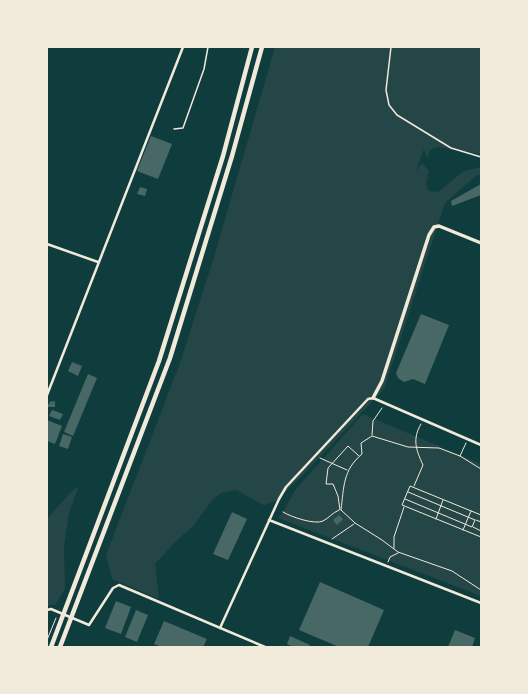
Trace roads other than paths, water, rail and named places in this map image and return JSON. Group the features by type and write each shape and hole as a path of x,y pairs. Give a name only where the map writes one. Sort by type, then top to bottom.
{"main road":[{"path":"51,647 159,361 223,156 252,47"},
{"path":"60,647 170,358 232,156 262,47"}],"street":[{"path":"47,395 182,47"},
{"path":"373,398 382,381 429,235 434,227 439,226 481,243"},
{"path":"47,244 98,262"},
{"path":"220,628 269,520 286,487 368,399 373,398 481,445"},
{"path":"269,520 481,603"},
{"path":"47,610 51,609 89,625 113,588 119,585 265,647"}],"lane":[{"path":"174,129 183,128 204,68 208,47"},
{"path":"391,47 386,90 389,105 397,115 451,148 481,157"}]}
